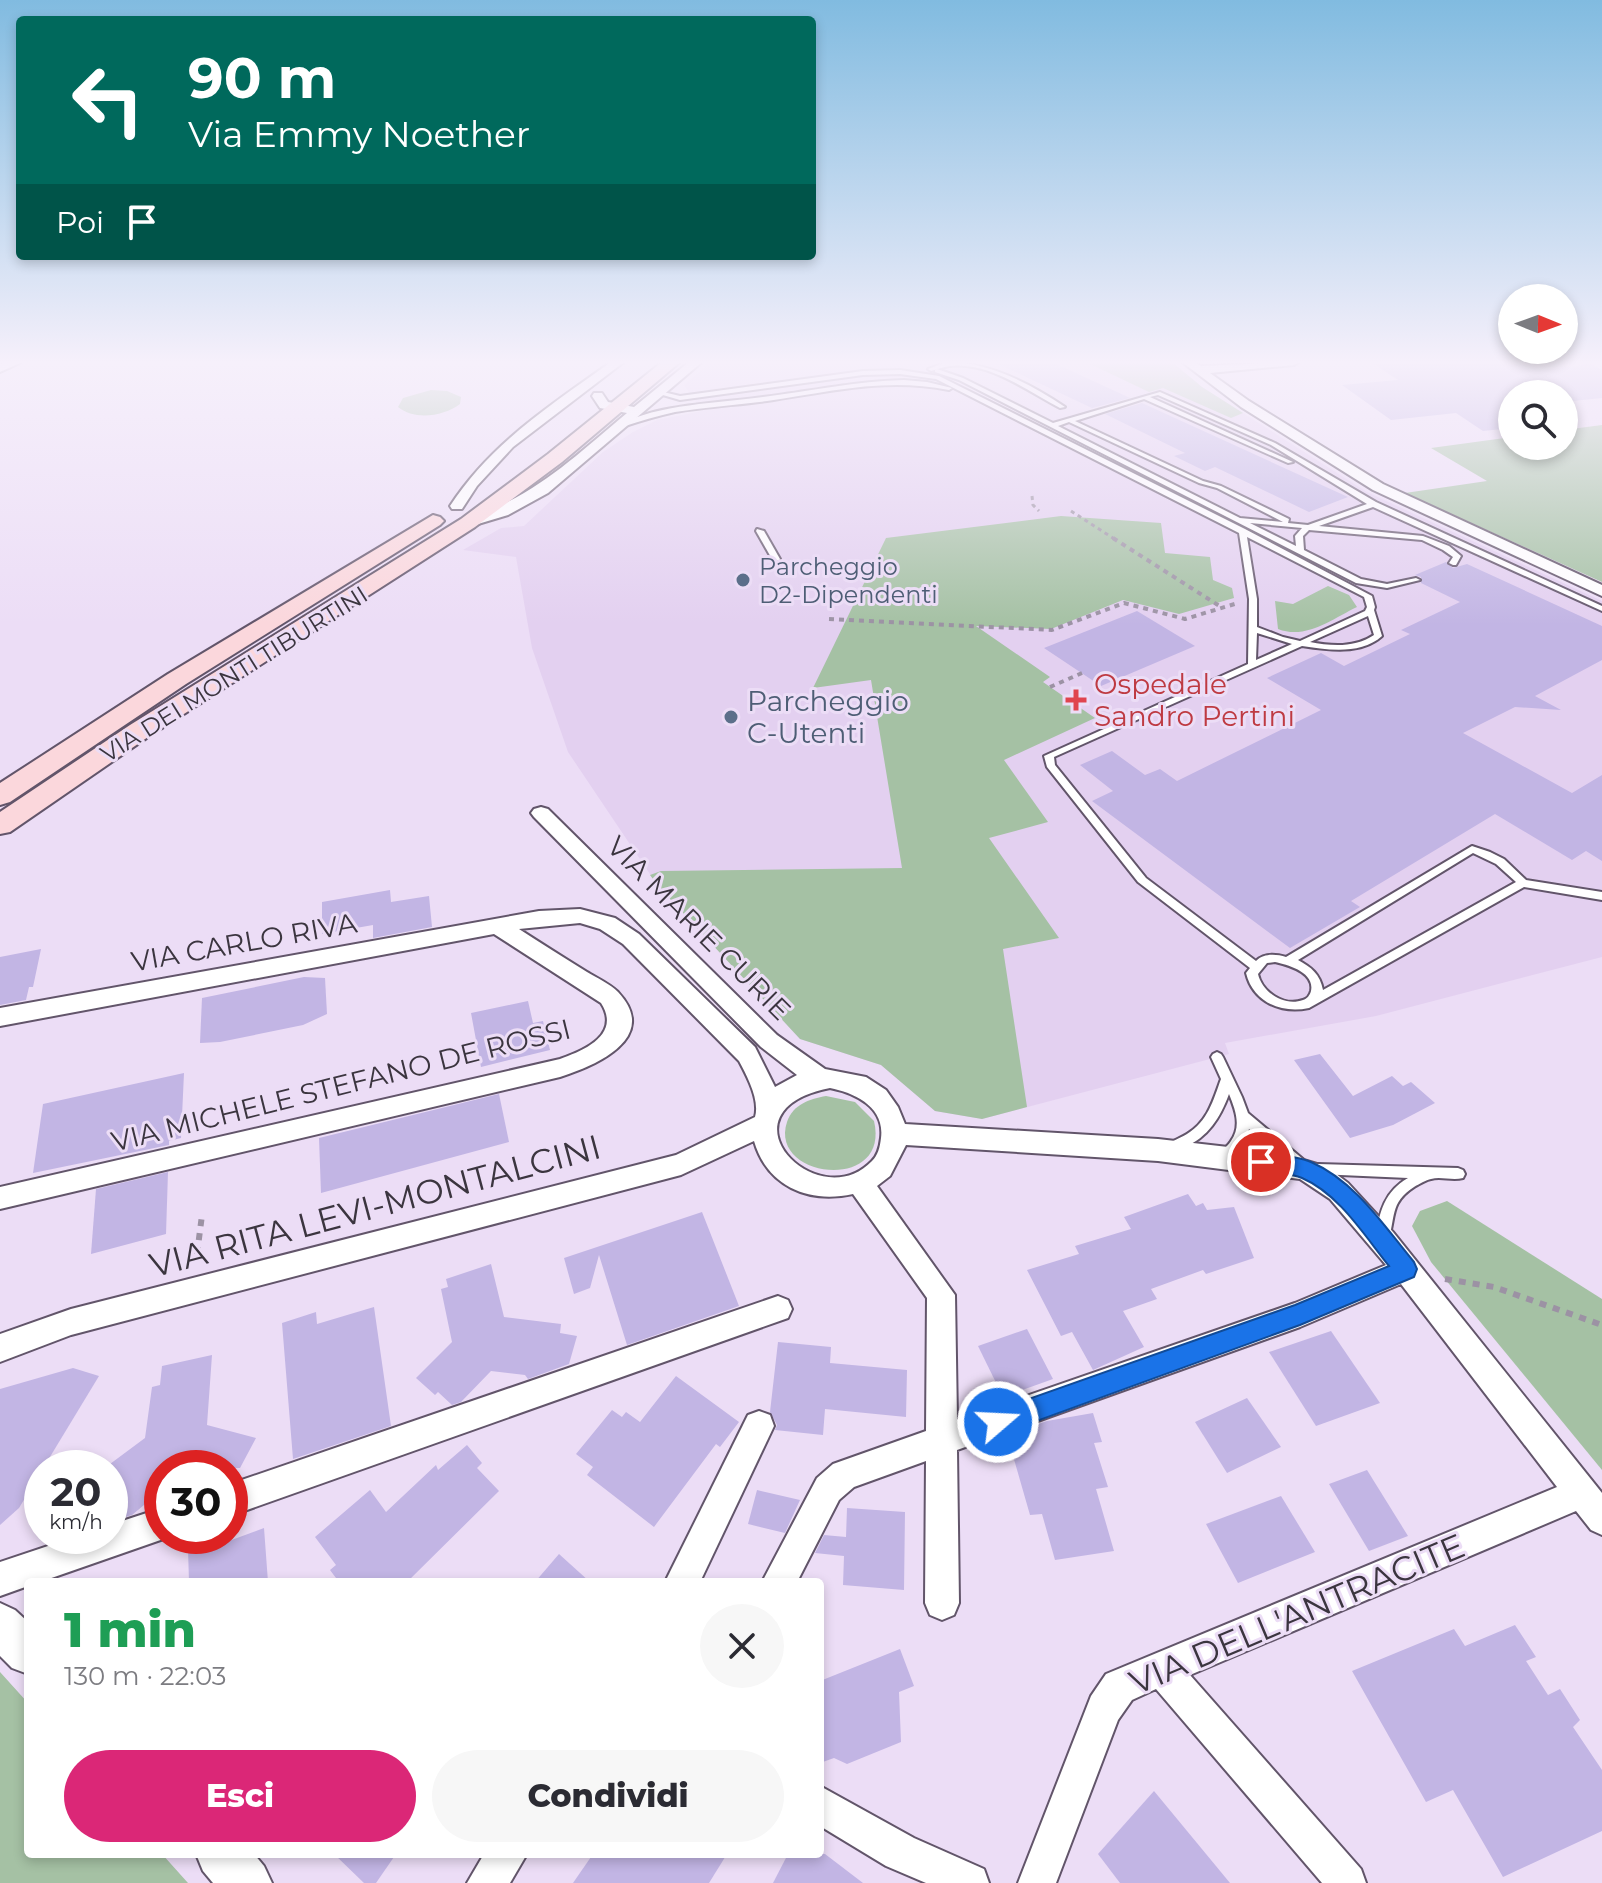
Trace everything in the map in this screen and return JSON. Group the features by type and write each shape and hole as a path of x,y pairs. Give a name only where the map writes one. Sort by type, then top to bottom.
{"main road":[{"name":"VIA DEI MONTI TIBURTINI","path":"0,825 462,514 536,450"},
{"name":"VIA DEI MONTI TIBURTINI","path":"0,796 166,685 462,514 566,450"}],"street":[{"name":"VIA DEI MONTI TIBURTINI","path":"462,514 471,484 504,450"},
{"path":"1318,450 1378,487 1602,591"},
{"name":"VIA MARIE CURIE","path":"541,813 769,1041 820,1079"},
{"name":"VIA CARLO RIVA","path":"0,1017 539,918 580,916 607,923 631,939 747,1054 761,1079 766,1117"},
{"name":"VIA MICHELE STEFANO DE ROSSI","path":"0,1198 560,1068 607,1048 616,1034 619,1014 609,997 499,927"},
{"path":"820,1079 840,1079 868,1089 888,1108 896,1134 886,1162 859,1182 824,1187 790,1176 768,1152 766,1117 787,1090 820,1079"},
{"name":"VIA RITA LEVI-MONTALCINI","path":"0,1348 71,1322 681,1164 766,1117"},
{"path":"896,1134 1158,1150 1304,1169 1339,1191 1383,1240 1592,1506"},
{"path":"859,1182 941,1295 942,1603"},
{"path":"781,1578 835,1481 1300,1314 1406,1269"},
{"path":"248,1494 778,1309"},
{"path":"684,1578 759,1426"},
{"name":"VIA DELL'ANTRACITE","path":"1037,1883 1104,1709 1119,1687 1592,1506"},
{"path":"0,1579 144,1530"},
{"path":"0,1625 24,1648"},
{"path":"1163,1670 1347,1883"},
{"path":"824,1807 900,1852 970,1883"},
{"path":"224,1858 247,1883"},
{"path":"486,1883 505,1858"}],"lane":[{"path":"1082,450 1368,596 1377,639 1351,648 1277,639 1253,628"},
{"path":"1102,450 1373,585 1395,585 1416,580"},
{"path":"1133,450 1201,482 1219,487 1293,525"},
{"path":"1263,450 1602,609"},
{"path":"1300,550 1299,536 1312,526 1373,504"},
{"path":"1238,520 1423,538 1457,556 1453,563"},
{"path":"760,531 776,559"},
{"path":"1242,531 1253,599 1252,665"},
{"path":"1255,966 1142,880 1048,759 1051,754 1309,642 1370,610"},
{"path":"1290,959 1472,849 1482,851 1516,874 1523,883"},
{"path":"1314,1000 1319,992 1319,983 1313,973 1290,959 1275,958 1255,966 1253,982 1269,999 1294,1006 1314,1000 1523,883 1602,896"},
{"path":"1217,1057 1244,1117 1245,1131 1236,1146 1224,1157"},
{"path":"1158,1150 1196,1136 1207,1127 1216,1116 1226,1082"},
{"path":"1244,1117 1304,1169 1458,1174"},
{"path":"1383,1240 1389,1202 1402,1185 1430,1173"}],"path":[{"path":"1032,496 1033,505 1039,511"},
{"path":"1071,511 1222,608"},
{"path":"829,619 1052,630 1124,603 1185,619 1253,599"},
{"path":"1050,687 1082,673"},
{"path":"197,1254 202,1215"},
{"path":"1440,1278 1494,1287 1602,1325"}],"shaded area":[{"name":"Ospedale Sandro Pertini","path":"1301,450 1367,492 1602,601 1602,957 1376,1016 1225,1043 1229,1054 982,1119 935,1111 881,1065 800,1039 658,886 568,752 532,648 516,557 463,550 501,528 524,526 603,452"}],"green space":[{"path":"1434,450 1498,450 1498,460 1578,460 1578,450 1602,450 1602,582 1405,493 1487,481"},
{"path":"1061,516 1161,523 1165,553 1210,557 1213,580 1232,588 1234,598 1179,614 1123,600 1051,629 976,626 1050,677 1043,682 1095,718 1004,760 1048,822 989,838 1059,938 1003,949 1027,1107 982,1119 935,1111 881,1065 800,1039 650,875 661,871 902,868 871,680 813,688 886,538"},
{"path":"1328,586 1349,595 1357,607 1309,630 1288,632 1278,629 1275,601 1293,604"},
{"path":"826,1096 855,1102 874,1121 874,1144 865,1160 849,1168 830,1170 811,1166 795,1156 786,1141 787,1122 793,1111 808,1101"},
{"path":"1447,1201 1602,1299 1602,1470 1431,1262 1412,1226 1420,1211"},
{"path":"0,1672 24,1699 24,1858 166,1858 188,1883 0,1883"}],"building":[{"path":"1179,450 1245,450 1348,497 1309,512 1215,467 1205,471 1174,456 1185,453"},
{"name":"Ospedale Sandro Pertini","path":"1446,562 1453,568 1467,564 1602,626 1602,660 1535,696 1561,710 1515,707 1463,733 1572,793 1602,775 1602,861 1586,851 1572,860 1495,814 1351,901 1360,907 1290,948 1092,801 1113,791 1080,765 1112,751 1145,775 1160,769 1177,781 1321,710 1267,678 1321,653 1344,666 1410,634 1401,630 1460,602 1421,583 1421,577 1415,575"},
{"path":"1137,611 1195,646 1101,686 1044,648"},
{"path":"390,890 391,902 429,896 432,927 373,938 373,925 322,934 322,902"},
{"path":"41,949 33,987 29,987 26,1000 0,1005 0,957"},
{"path":"304,977 325,978 327,1014 303,1025 220,1042 200,1043 202,998"},
{"path":"528,1001 533,1023 543,1021 550,1050 481,1067 471,1013"},
{"path":"1320,1054 1353,1096 1392,1076 1403,1086 1411,1082 1435,1103 1393,1125 1350,1138 1294,1060"},
{"path":"184,1073 181,1138 169,1141 169,1145 33,1173 43,1104"},
{"path":"499,1094 509,1142 321,1193 319,1138"},
{"path":"168,1172 166,1234 91,1254 96,1189"},
{"path":"1188,1194 1196,1206 1203,1203 1207,1210 1234,1207 1254,1258 1206,1274 1203,1270 1151,1289 1157,1299 1123,1311 1144,1347 1093,1370 1072,1332 1061,1336 1027,1270 1079,1254 1075,1246 1131,1229 1124,1217"},
{"path":"702,1212 739,1306 627,1345 599,1255 590,1288 574,1294 564,1258"},
{"path":"491,1264 504,1317 561,1324 560,1333 577,1336 569,1364 528,1379 525,1375 491,1371 461,1402 452,1405 416,1378 452,1342 441,1289 448,1287 446,1279"},
{"path":"374,1307 391,1426 293,1459 282,1323 316,1312 317,1324"},
{"path":"1027,1329 1053,1379 1003,1397 978,1346"},
{"path":"1331,1331 1380,1403 1316,1426 1269,1352"},
{"path":"778,1342 831,1347 830,1363 907,1370 906,1417 825,1409 823,1435 775,1430 777,1425 770,1412"},
{"path":"212,1355 207,1425 256,1438 248,1453 248,1450 144,1450 144,1505 128,1516 128,1451 145,1438 152,1387 160,1385 162,1366"},
{"path":"73,1368 99,1376 54,1450 24,1450 24,1500 0,1525 0,1389"},
{"path":"676,1376 739,1422 720,1447 716,1444 654,1527 587,1475 593,1467 576,1454 612,1410 622,1417 626,1412 640,1422"},
{"path":"1247,1398 1281,1447 1227,1473 1195,1422"},
{"path":"1093,1413 1102,1442 1094,1443 1108,1487 1096,1489 1114,1551 1055,1560 1042,1514 1030,1515 1007,1435 1047,1421"},
{"path":"467,1445 482,1463 477,1468 499,1491 411,1578 336,1578 330,1570 336,1565 315,1537 370,1490 386,1512 436,1465 438,1470"},
{"path":"1367,1470 1408,1536 1369,1551 1329,1484"},
{"path":"757,1490 800,1500 785,1533 748,1524"},
{"path":"1281,1496 1315,1552 1238,1583 1206,1524"},
{"path":"847,1508 905,1512 904,1590 843,1585 844,1556 815,1553 824,1535 846,1537"},
{"path":"264,1528 268,1578 189,1578 188,1554 248,1554 248,1534"},
{"path":"559,1554 586,1578 538,1578"},
{"path":"1515,1625 1536,1657 1526,1661 1548,1695 1560,1689 1580,1720 1573,1727 1602,1770 1602,1831 1503,1877 1453,1790 1426,1802 1352,1671 1454,1629 1465,1646"},
{"path":"900,1649 914,1686 899,1692 901,1742 847,1764 834,1758 824,1762 824,1679"},
{"path":"1154,1791 1230,1883 1120,1883 1098,1854"},
{"path":"825,1854 863,1883 773,1883 786,1858 824,1858"},
{"path":"338,1858 393,1858 376,1883 364,1883"},
{"path":"590,1858 725,1858 709,1883 573,1883"}],"place":[{"name":"Parcheggio D2-Dipendenti","path":"743,580"},
{"name":"Ospedale Sandro Pertini","path":"1076,700"},
{"name":"Parcheggio C-Utenti","path":"731,717"}],"route":[{"path":"998,1422 1300,1314 1406,1269 1350,1202 1329,1182 1304,1169 1261,1162"}]}
